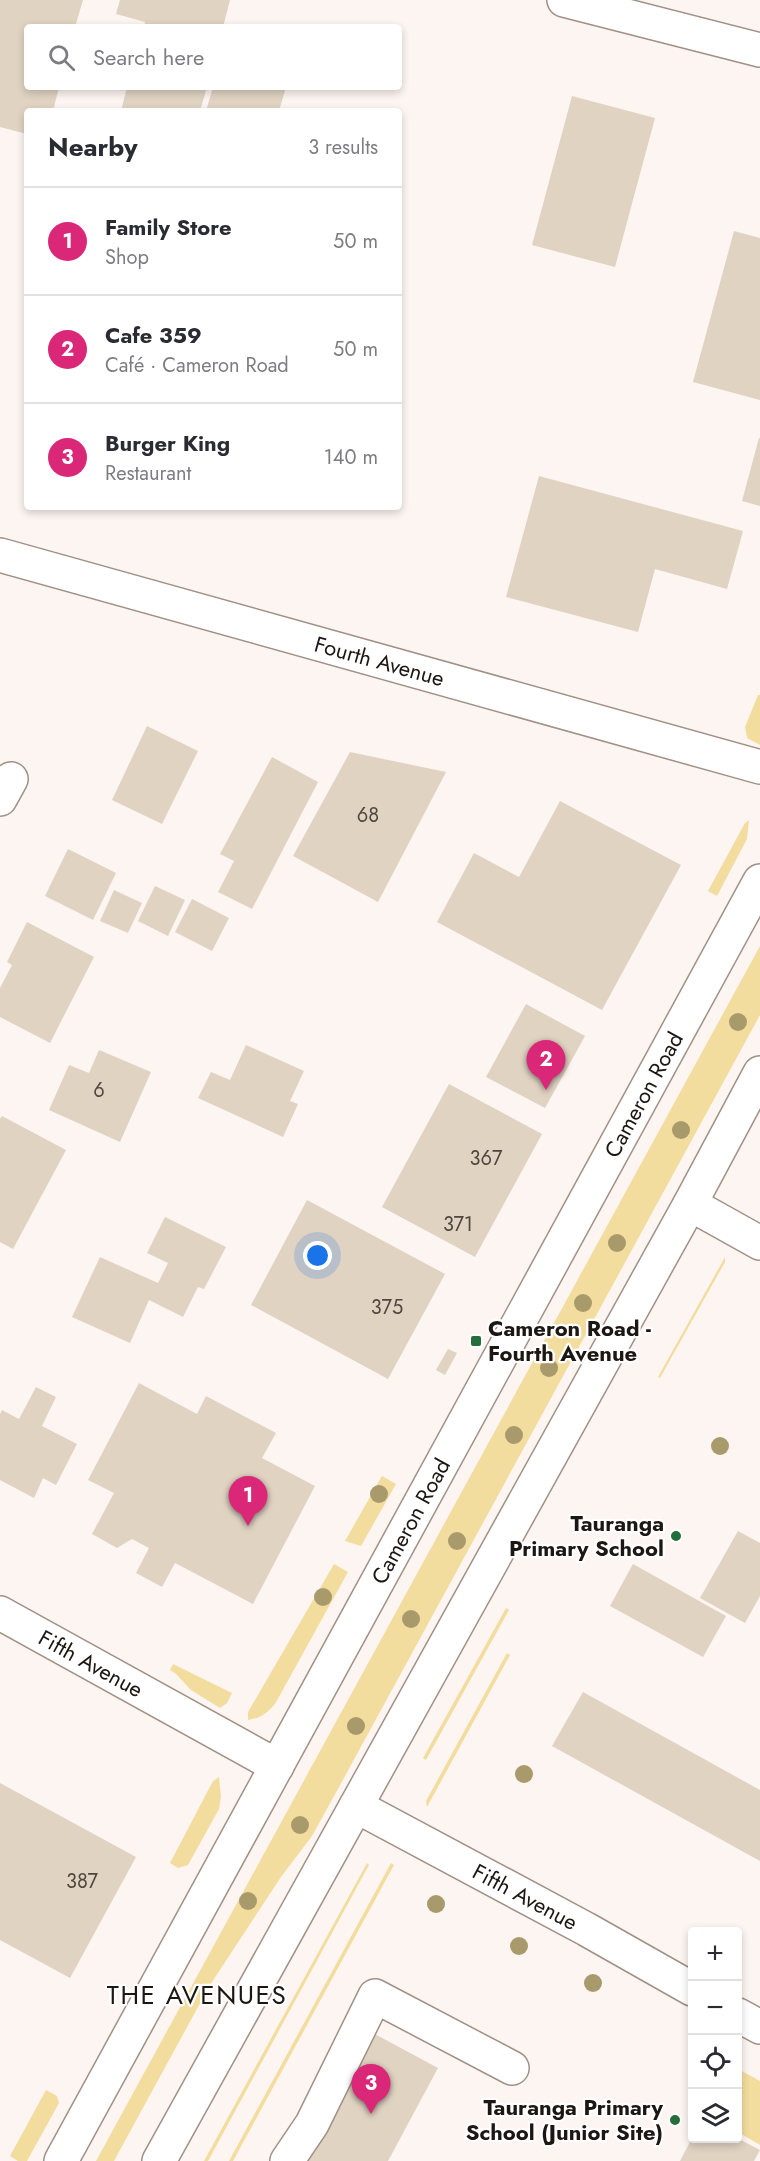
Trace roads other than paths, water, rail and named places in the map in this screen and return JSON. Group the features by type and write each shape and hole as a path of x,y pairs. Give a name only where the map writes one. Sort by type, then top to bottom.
{"main road":[{"path":"564,0 760,50"},
{"name":"Fourth Avenue","path":"0,555 760,767"},
{"name":"Cameron Road","path":"61,2161 760,881"},
{"path":"159,2161 690,1204 760,1073"},
{"path":"690,1204 760,1243"},
{"name":"Fifth Avenue","path":"0,1613 277,1766"},
{"name":"Fifth Avenue","path":"356,1806 688,1986"},
{"path":"287,2161 312,2124 375,1996 512,2067"},
{"path":"742,2017 760,2027"}],"place":[{"name":"Cafe 359","path":"546,1090"},
{"name":"Cameron Road - Fourth Avenue","path":"476,1341"},
{"name":"Family Store","path":"248,1526"},
{"name":"Tauranga Primary School","path":"676,1536"},
{"name":"Burger King","path":"371,2114"},
{"name":"Tauranga Primary School (Junior Site)","path":"675,2120"}],"district":[{"name":"THE AVENUES","path":"197,1995"}]}
